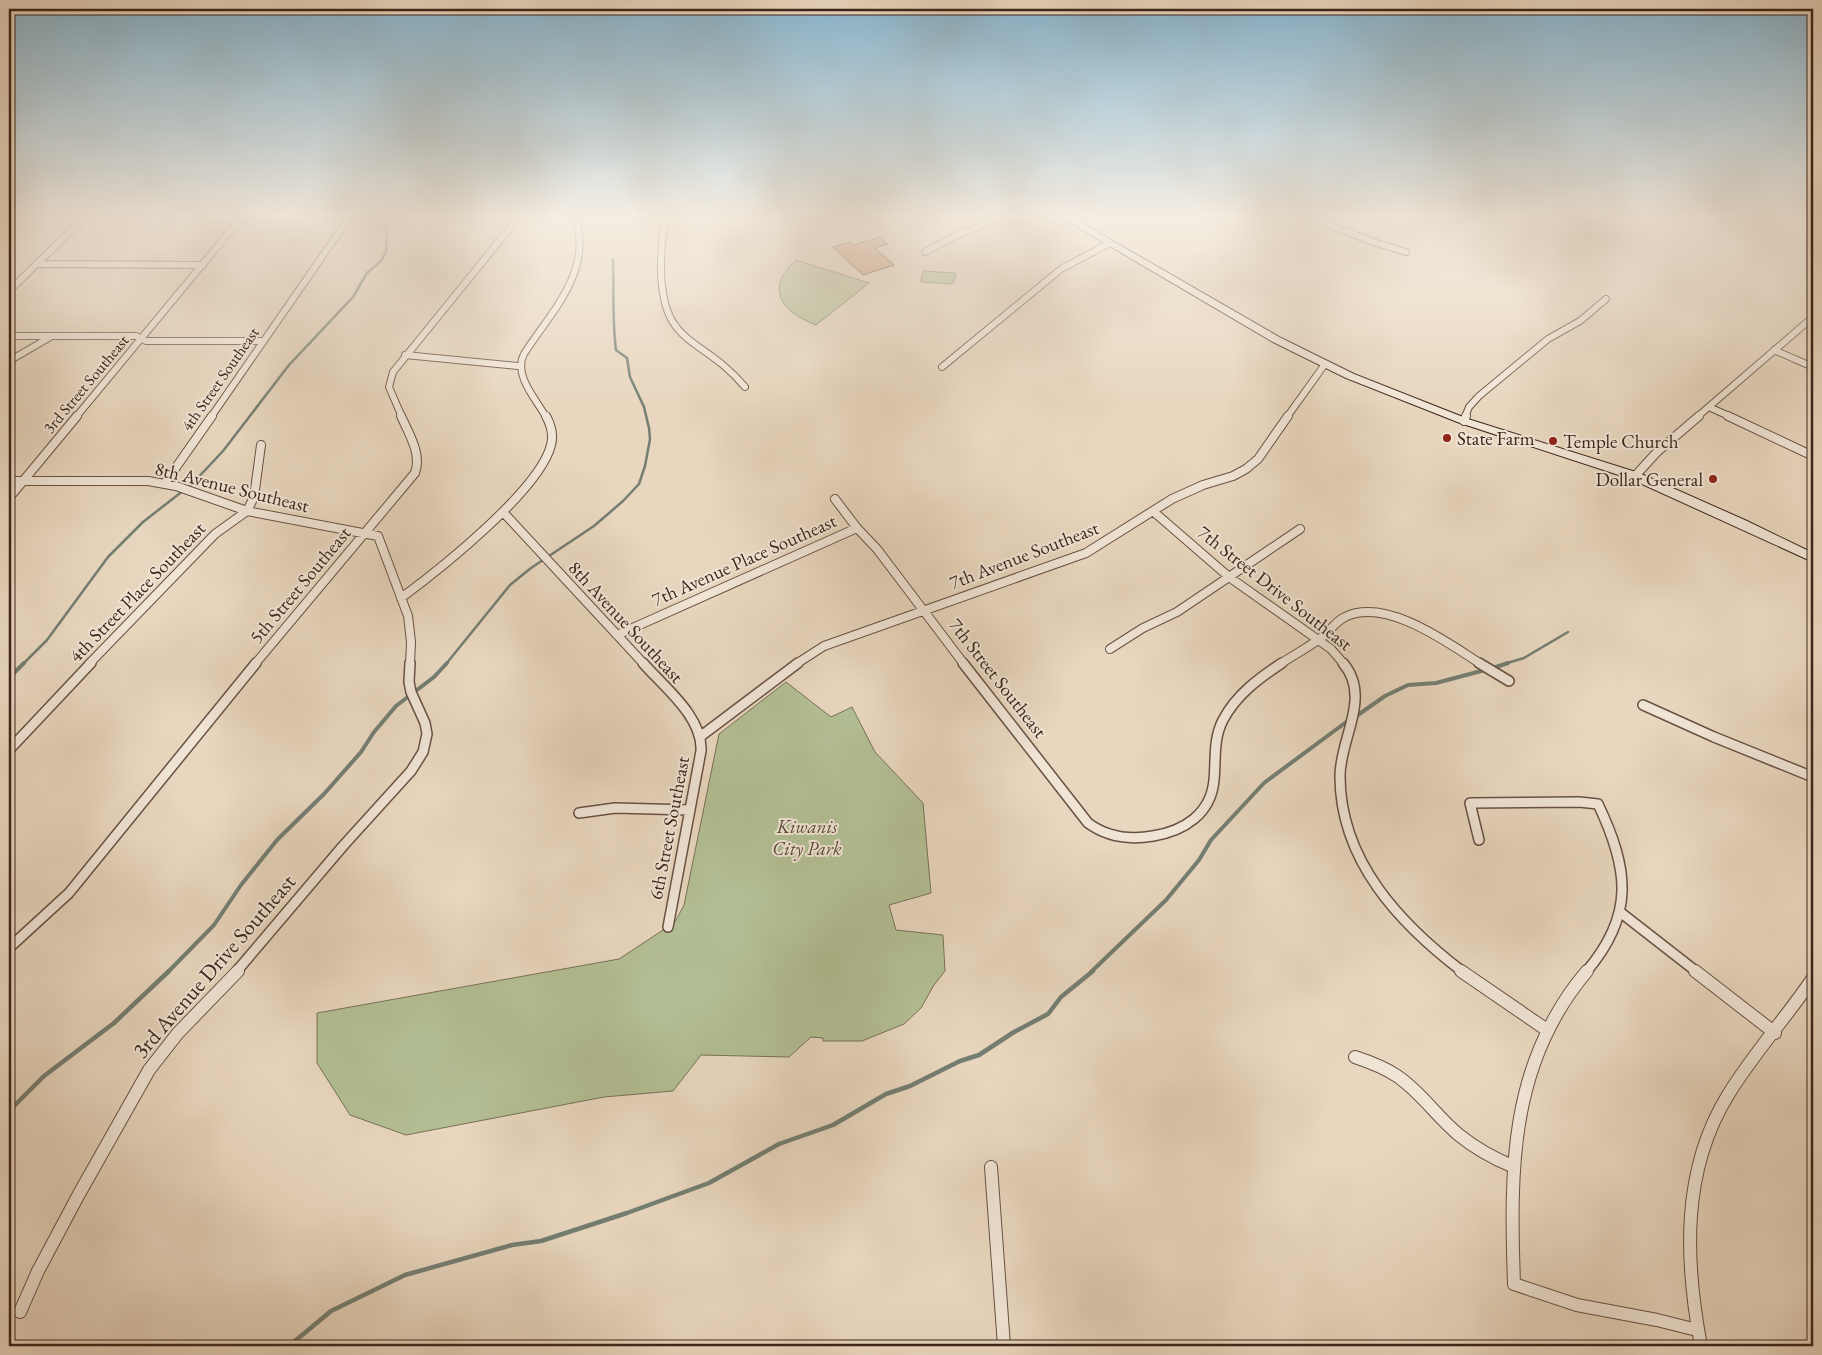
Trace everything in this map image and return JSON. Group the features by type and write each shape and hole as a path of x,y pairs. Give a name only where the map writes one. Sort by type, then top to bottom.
{"main road":[{"path":"1176,281 1277,340 1377,388 1464,421 1635,476 1743,524 1813,558"}],"street":[{"path":"9,291 19,281"},
{"name":"3rd Street Southeast","path":"9,498 189,281"},
{"name":"4th Street Southeast","path":"165,483 305,281"},
{"name":"5th Street Southeast","path":"9,948 69,893 240,683 415,473 418,465 417,453 389,387 393,372 405,355 466,281"},
{"path":"401,598 420,585 503,512 538,470 551,447 554,437 552,427 518,366 522,356 559,304 570,281"},
{"path":"662,281 662,299 668,316 687,340 735,374 745,387"},
{"path":"942,367 1046,281"},
{"path":"1464,421 1469,407 1479,396 1548,339 1580,321 1606,299"},
{"path":"1635,476 1657,452 1813,317"},
{"path":"9,336 136,336 146,341 263,342"},
{"path":"9,361 52,336"},
{"path":"1774,350 1813,367"},
{"path":"405,355 518,366"},
{"name":"7th Avenue Southeast","path":"701,736 815,651 845,638 1086,553 1111,540 1191,490 1237,475 1253,464 1325,364"},
{"path":"1709,407 1813,456"},
{"path":"247,511 255,489 261,445"},
{"name":"8th Avenue Southeast","path":"9,481 148,481 165,483 247,511 378,536 408,616 411,633 409,682 415,702 422,716"},
{"name":"7th Street Southeast","path":"835,499 857,528 877,549 922,612 1088,823 1098,830 1128,837 1160,836 1188,825 1198,818 1205,809 1212,794 1217,733 1229,708 1240,695 1302,648 1318,640"},
{"name":"4th Street Place Southeast","path":"9,750 162,587 215,534 247,511"},
{"name":"8th Avenue Southeast","path":"503,512 685,708 697,724 701,736"},
{"name":"7th Street Drive Southeast","path":"1154,512 1229,577 1318,640 1341,659 1350,672 1356,686 1357,704 1342,756 1340,779 1348,827 1367,873 1388,905 1418,936 1547,1030"},
{"name":"7th Avenue Place Southeast","path":"617,635 857,528"},
{"path":"1110,649 1143,628 1177,612 1300,529"},
{"path":"1318,640 1343,618 1348,616 1368,613 1393,616 1411,621 1431,630 1482,666 1509,680"},
{"path":"1643,705 1714,737 1813,777"},
{"name":"3rd Avenue Drive Southeast","path":"20,1312 38,1271 149,1070 178,1033 252,956 343,846 411,771 423,752 427,734 422,716"},
{"name":"6th Street Southeast","path":"668,927 701,752 701,736"},
{"path":"1479,840 1470,804 1561,802 1598,804 1610,830 1618,857 1622,887 1617,925 1604,948 1571,990 1547,1030 1535,1058 1524,1094 1517,1126 1512,1166 1511,1209 1514,1284 1577,1305 1657,1320 1697,1330"},
{"path":"578,813 615,808 690,810"},
{"path":"1620,912 1775,1033"},
{"path":"1701,1346 1691,1287 1689,1236 1694,1187 1700,1158 1715,1119 1727,1096 1775,1033 1813,978"},
{"path":"1355,1057 1375,1063 1395,1073 1425,1099 1461,1137 1486,1154 1512,1166"},
{"path":"991,1167 1004,1346"}],"green space":[{"path":"781,281 863,281 869,283 816,325 804,320 786,306 779,290"},
{"path":"921,281 954,281 952,284"},
{"name":"Kiwanis City Park","path":"786,682 831,717 852,707 875,752 923,803 931,893 889,905 896,930 943,935 945,971 934,985 921,1008 904,1024 862,1041 823,1041 823,1038 811,1037 789,1057 701,1055 673,1091 604,1097 406,1135 350,1115 317,1063 317,1013 619,959 675,922 684,905 719,734"}],"waterway":[{"path":"9,678 47,640 108,557 143,522 193,483 223,451 289,365 353,297 362,281"},
{"path":"446,664 510,585 531,568 594,526 623,501 639,484 645,466 650,439 649,428 644,407 630,377 627,358 616,350 613,281"},
{"path":"1504,664 1524,658 1568,632"},
{"path":"169,971 214,925 241,885 277,840 324,794 361,752 374,732 396,706 434,677 447,663"},
{"path":"1493,668 1508,663"},
{"path":"1355,717 1385,696 1408,685 1436,683 1485,670"},
{"path":"1091,972 1166,900 1199,860 1211,840 1264,783 1349,720"},
{"path":"9,1111 44,1076 114,1023 169,971"},
{"path":"289,1346 331,1311 405,1275 512,1245 541,1241 627,1213 709,1183 779,1144 833,1125 886,1094 910,1086 960,1061 979,1055 1014,1032 1048,1014 1061,997 1093,971"}],"place":[{"name":"State Farm","path":"1447,438"},
{"name":"Temple Church","path":"1553,441"},
{"name":"Dollar General","path":"1713,479"}]}
